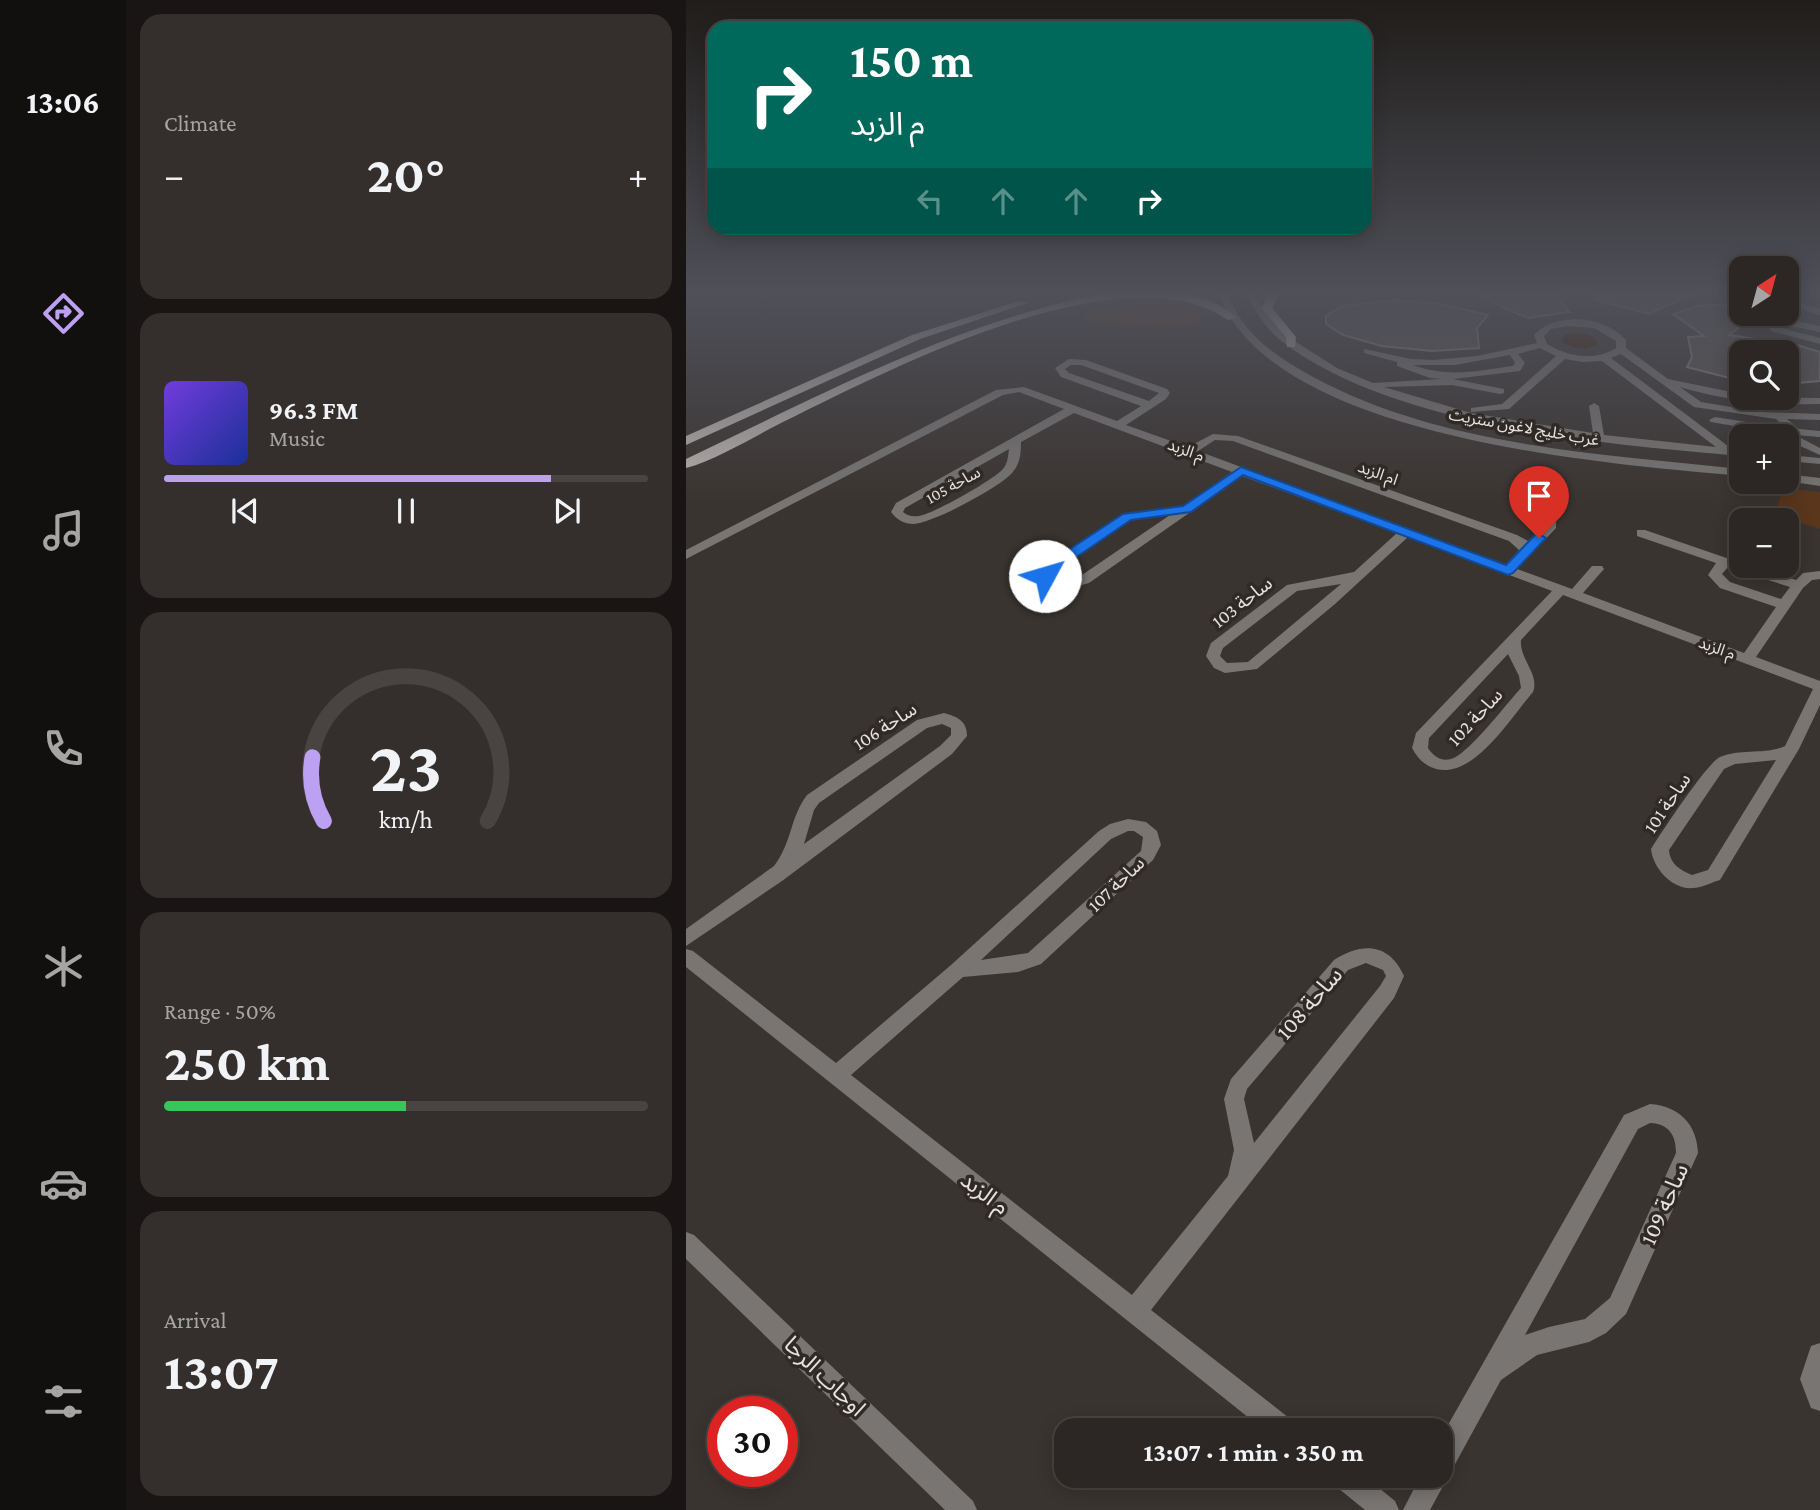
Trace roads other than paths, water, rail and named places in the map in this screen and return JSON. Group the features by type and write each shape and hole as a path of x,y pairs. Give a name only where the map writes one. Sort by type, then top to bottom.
{"main road":[{"path":"686,441 855,364"},
{"path":"686,464 904,364"}],"street":[{"path":"1065,364 1059,369 1065,375 1150,405"},
{"path":"1089,364 1160,388 1164,395 1118,425"},
{"name":"غرب خليج لاغون ستريت","path":"1285,364 1341,395 1401,417 1466,435 1534,447 1729,471"},
{"name":"غرب خليج لاغون ستريت","path":"1329,364 1368,385 1445,410 1500,423 1728,451"},
{"path":"1415,365 1420,364"},
{"path":"1415,365 1429,375 1457,376 1511,371 1520,364"},
{"path":"1445,410 1503,409 1527,391 1554,364"},
{"path":"1613,364 1728,451"},
{"path":"1640,364 1690,401 1703,406 1779,417 1820,417"},
{"path":"1655,376 1729,396"},
{"path":"1368,385 1452,382 1500,391"},
{"name":"م الزبد","path":"686,555 1005,390 1020,389 1820,688"},
{"path":"1799,401 1820,401"},
{"path":"1594,406 1599,437"},
{"name":"ساحة 105","path":"1016,443 1013,463 1006,473 926,518 907,520 897,512 900,506 1074,408"},
{"path":"1777,410 1783,424 1793,431 1820,434"},
{"path":"1715,420 1740,424"},
{"name":"ام الزبد","path":"1189,451 1213,437 1234,438 1513,538 1523,544 1526,550"},
{"path":"1799,442 1820,452"},
{"path":"1799,459 1820,461"},
{"path":"1186,509 1128,517 1054,566 1047,572 1046,581 1060,586 1078,583 1186,509 1241,471"},
{"path":"1799,479 1820,482"},
{"path":"1508,571 1552,525"},
{"name":"ساحة 103","path":"1359,575 1339,582 1292,588 1216,646 1213,656 1225,668 1252,666 1359,575 1406,532"},
{"path":"1641,533 1798,585"},
{"path":"1728,563 1721,565 1715,575 1717,580 1785,605"},
{"name":"ساحة 102","path":"1514,640 1513,649 1527,678 1528,689 1463,760 1444,765 1428,759 1420,748 1421,737 1514,640 1597,569"},
{"path":"1747,659 1798,585 1808,576 1820,575"},
{"name":"ساحة 101","path":"1791,749 1777,754 1732,758 1718,765 1660,849 1663,861 1672,873 1692,882 1714,876 1791,749 1820,688"},
{"name":"ساحة 106","path":"686,939 776,876 950,746 959,736 959,726 944,718 922,724 813,799 806,808 793,854 776,876"},
{"name":"ساحة 107","path":"836,1075 958,970 1112,830 1127,824 1151,835 1152,845 1147,855 1034,959 1018,964 958,970"},
{"name":"ساحة 108","path":"1134,1312 1237,1183 1390,988 1395,976 1390,965 1365,954 1341,965 1238,1084 1234,1098 1245,1150 1237,1183"},
{"name":"م الزبد","path":"686,956 1269,1418"},
{"name":"ساحة 109","path":"1453,1441 1490,1373 1631,1122 1645,1113 1671,1118 1684,1130 1687,1153 1618,1306 1606,1320 1593,1328 1581,1334 1534,1343 1490,1373"},
{"name":"اوجاب الرجا","path":"686,1243 964,1510"},
{"path":"1820,1355 1812,1379 1820,1399"},
{"path":"1358,1488 1386,1510"},
{"path":"1416,1510 1428,1488"}]}
